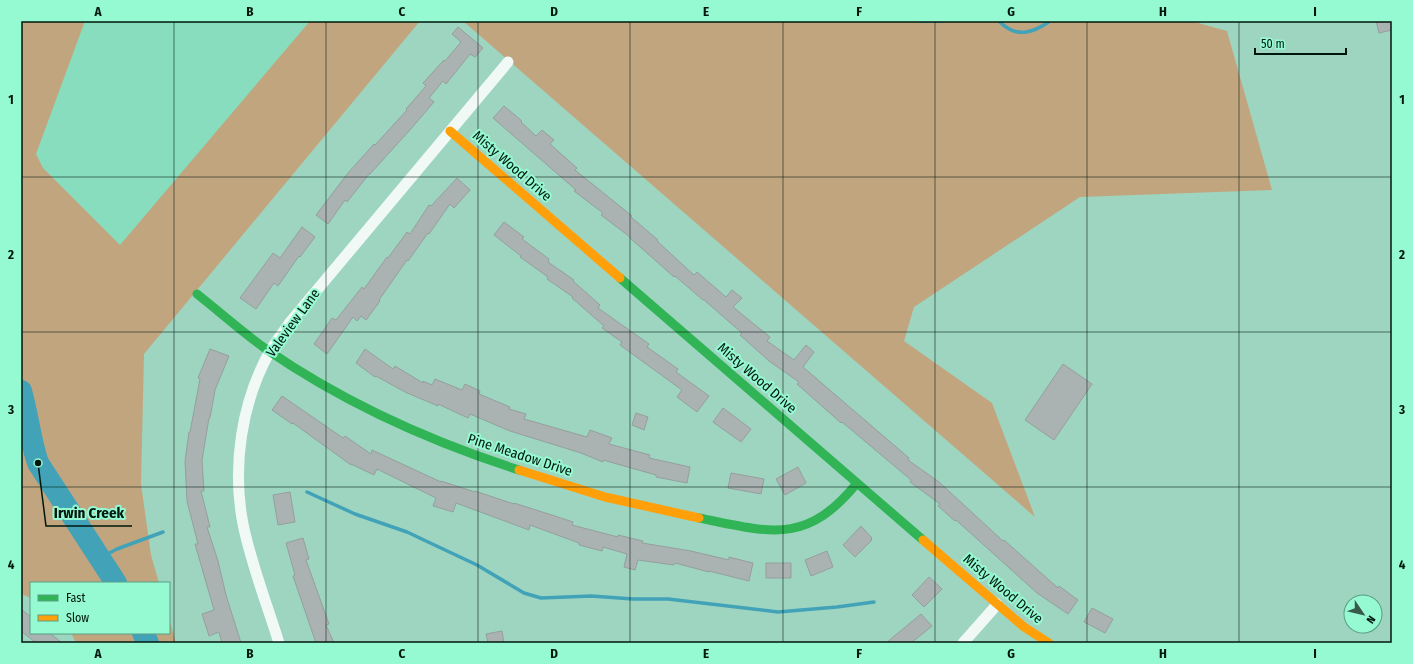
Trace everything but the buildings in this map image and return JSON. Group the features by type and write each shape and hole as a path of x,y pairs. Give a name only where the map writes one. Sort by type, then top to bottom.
{"street":[{"name":"Valeview Lane","path":"279,643 248,544 241,510 239,486 239,456 241,439 248,406 263,365 270,351 291,321 508,62"},
{"name":"Misty Wood Drive","path":"450,130 1024,627 1049,643"},
{"name":"Pine Meadow Drive","path":"197,294 270,351 365,408 400,426 435,440 571,487 648,507 756,529 775,531 803,526 825,515 835,509 846,498 857,483"},
{"path":"963,643 994,608 996,603"}],"shaded area":[{"path":"21,21 85,21 36,154 43,168 120,245 310,21 420,21 144,354 141,484 151,555 159,582 30,582 30,598 21,594"},
{"path":"84,21 310,21 85,288 21,190"},
{"path":"463,21 1191,21 1227,31 1272,190 1080,197 914,307 904,341 992,403 1035,517"},
{"path":"170,622 176,643 76,643 72,634 170,634"}],"waterway":[{"path":"919,21 942,21"},
{"path":"999,21 1005,27 1018,32 1037,29 1050,21"},
{"path":"21,391 38,463 115,582"},
{"path":"307,492 355,514 407,532 477,565 524,593 541,598 591,596 633,599 668,599 778,612 874,602"},
{"path":"100,558 117,549 163,532"},
{"path":"144,634 148,643"}],"traffic: fast":[{"path":"620,278 923,540"},
{"path":"197,294 266,349 326,387 388,419 420,433 485,459 519,470"},
{"path":"699,518 766,530 785,529 803,525 821,517 838,503 857,483"}],"traffic: slow":[{"path":"450,131 620,278"},
{"path":"519,470 605,497 699,518"},
{"path":"923,540 1024,627 1049,643"}],"place":[{"name":"Irwin Creek","path":"38,463"}]}
